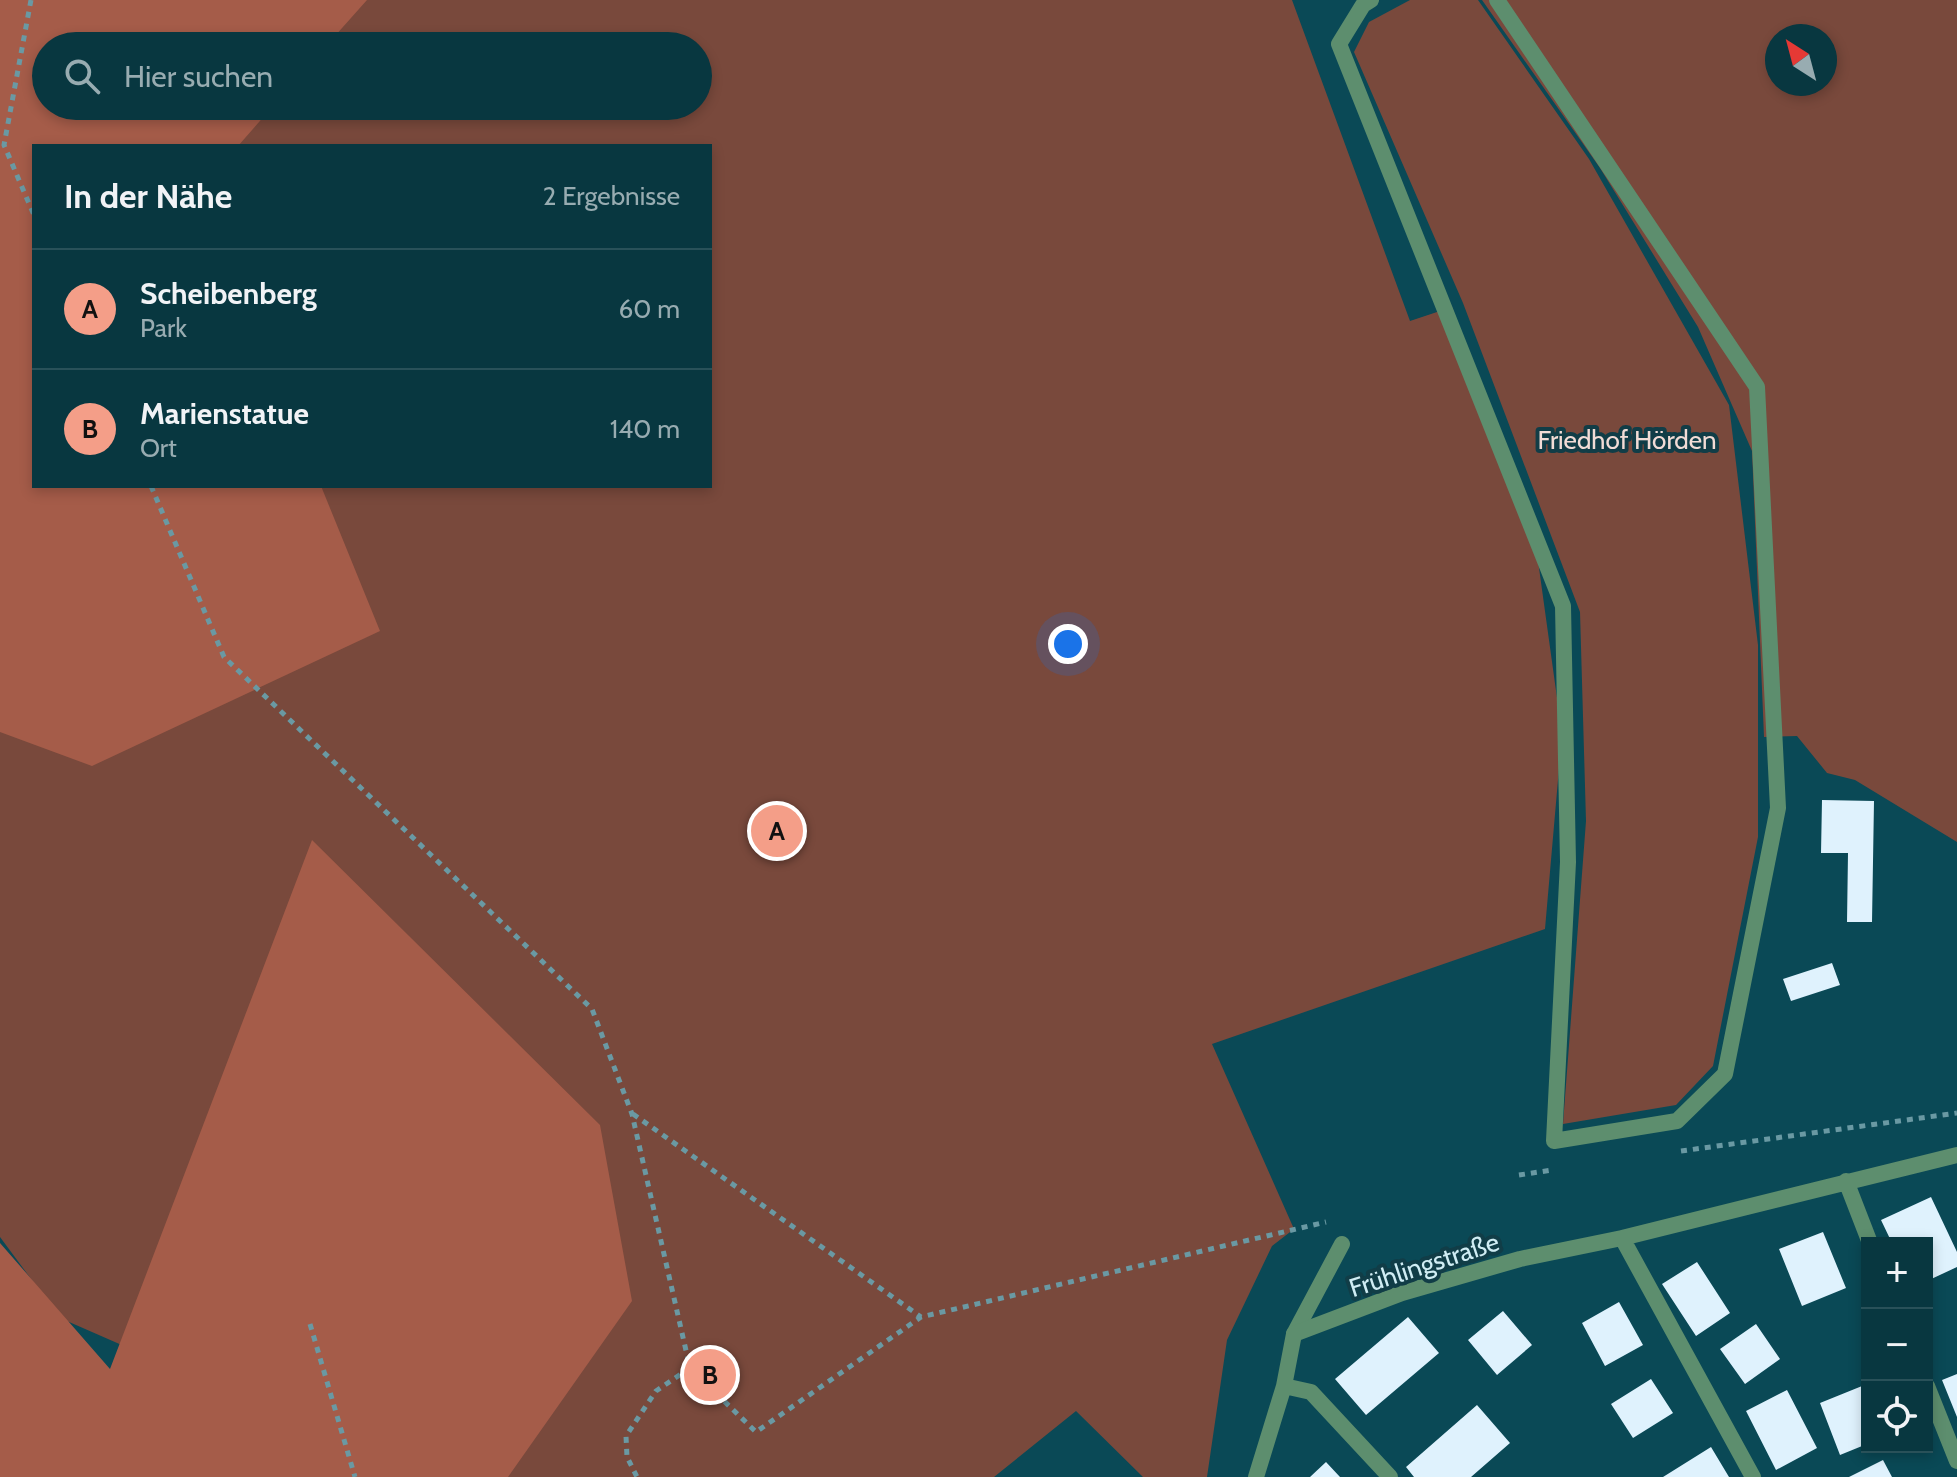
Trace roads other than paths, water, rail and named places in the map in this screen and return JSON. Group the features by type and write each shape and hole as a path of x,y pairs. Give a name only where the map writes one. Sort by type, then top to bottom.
{"street":[{"path":"1367,3 1339,44 1563,606 1568,862 1554,1141 1677,1121 1725,1074 1778,808 1775,745 1757,387 1497,0"},
{"name":"Frühlingstraße","path":"1294,1334 1402,1293 1520,1259 1622,1238 1957,1155"},
{"path":"1846,1181 1868,1237"},
{"path":"1622,1238 1753,1477"},
{"path":"1256,1477 1284,1386 1294,1334 1342,1244"},
{"path":"1284,1386 1311,1392 1390,1477"},
{"path":"1933,1401 1957,1461"}],"place":[{"name":"Scheibenberg","path":"777,831"},
{"name":"Marienstatue","path":"710,1375"}],"park label":[{"name":"Friedhof Hörden","path":"1627,440"}]}
